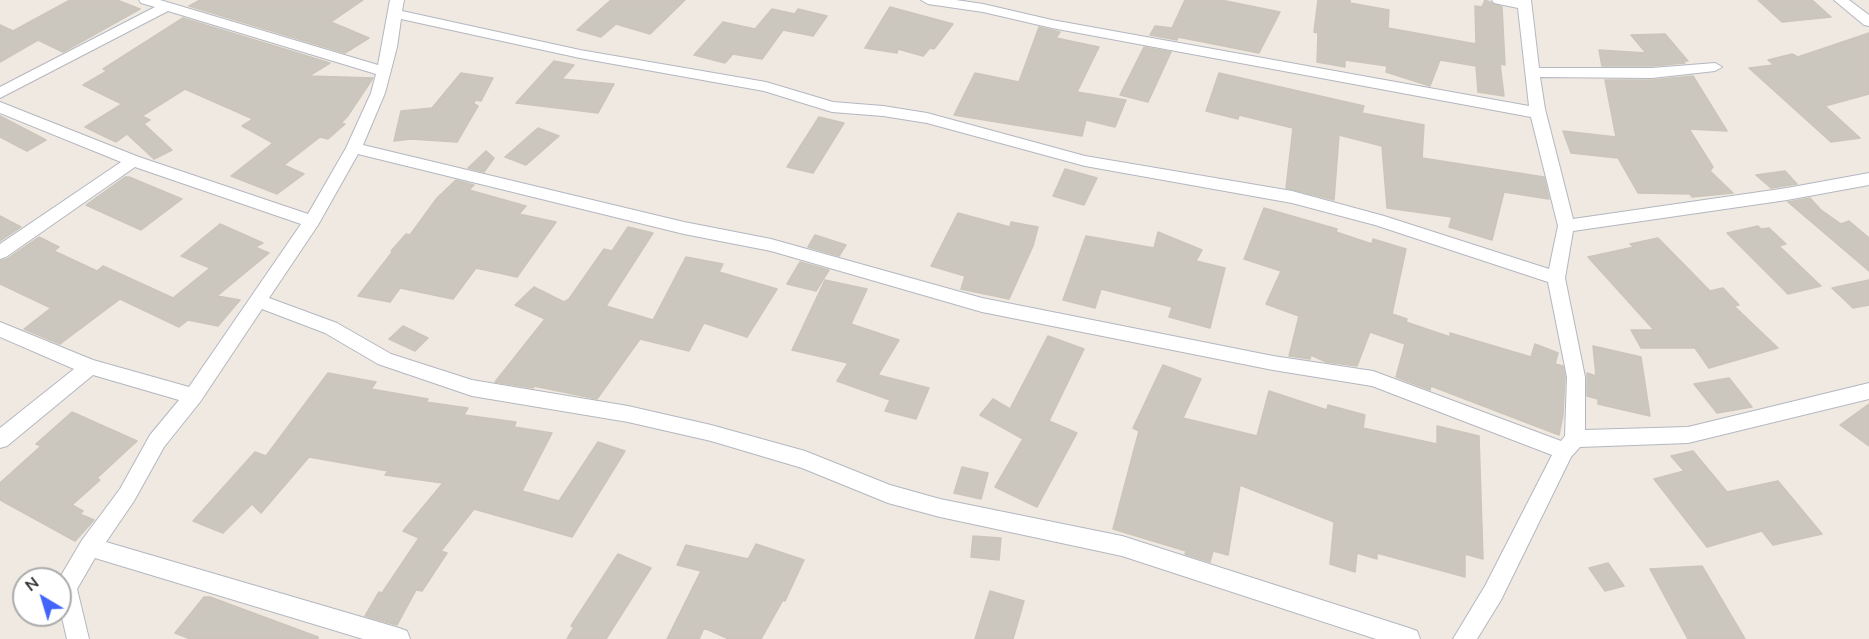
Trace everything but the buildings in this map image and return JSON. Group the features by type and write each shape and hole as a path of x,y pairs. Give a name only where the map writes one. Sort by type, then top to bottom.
{"street":[{"path":"146,0 383,71"},
{"path":"928,0 983,8 1064,26 1538,113"},
{"path":"1464,639 1493,593 1569,445 1576,377 1556,278 1566,226 1538,113 1524,2 1499,0"},
{"path":"1841,0 1869,22"},
{"path":"0,93 28,76 165,7"},
{"path":"78,639 66,588 90,547 127,495 157,441 193,396 312,221 354,148 378,93 397,7 580,54 766,87 832,107 883,111 927,118 1084,161 1292,197 1378,220 1556,278"},
{"path":"1533,72 1652,73 1714,67"},
{"path":"0,107 133,161 312,221"},
{"path":"354,148 684,228 771,245 981,305 1273,363 1373,379 1569,445 1688,435 1869,391"},
{"path":"0,253 133,161"},
{"path":"1566,226 1787,194 1869,179"},
{"path":"257,300 331,328 386,359 472,388 628,414 711,433 805,460 888,494 1122,546 1409,639"},
{"path":"0,329 90,367 193,396"},
{"path":"0,440 90,367"},
{"path":"90,547 399,639"}]}
